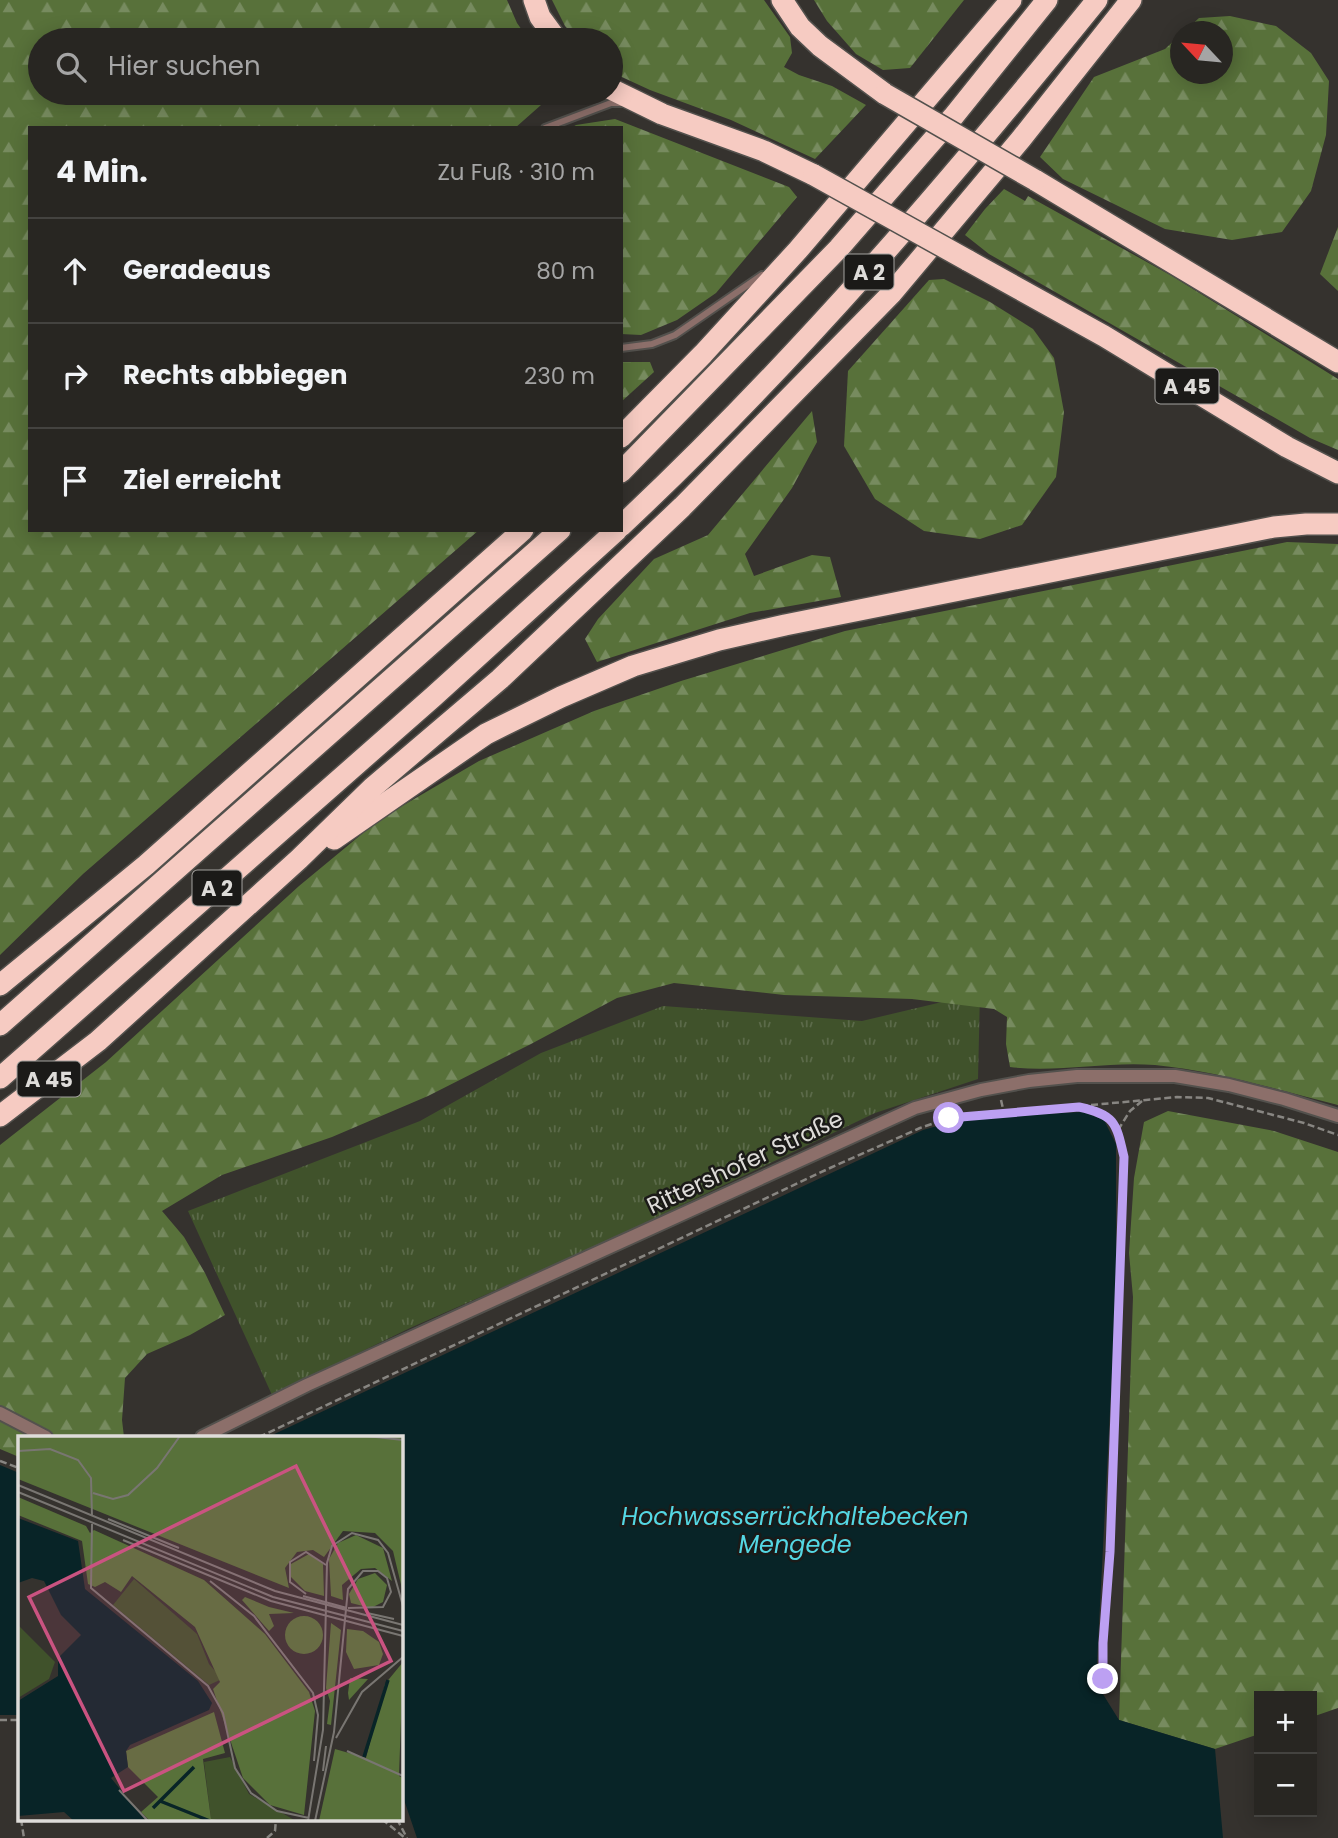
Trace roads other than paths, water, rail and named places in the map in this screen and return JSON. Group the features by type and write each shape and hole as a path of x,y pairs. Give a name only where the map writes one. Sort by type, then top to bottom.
{"highway":[{"path":"534,0 540,17 548,28"},
{"path":"782,0 800,27 820,46 885,94 1035,180 1338,362"},
{"path":"928,99 994,0"},
{"path":"623,435 703,354 798,250 1011,0"},
{"name":"A 2","path":"623,470 839,248 953,117 1047,0"},
{"name":"A 2","path":"623,524 768,381 870,270 987,135 1097,0"},
{"path":"299,859 372,788 500,678 682,507 891,294 1021,139 1131,0"},
{"path":"623,95 638,103"},
{"name":"A 45","path":"638,103 764,151 814,175 1104,336 1287,447 1338,473"},
{"path":"299,859 336,838 486,734 632,666 719,640 1051,571 1274,527 1338,524"},
{"path":"0,985 146,866 521,532"},
{"name":"A 2","path":"0,1025 559,532"},
{"name":"A 2","path":"0,1078 423,707 615,532"},
{"name":"A 45","path":"0,1116 98,1041 299,859"}],"street":[{"name":"Rittershofer Straße","path":"204,1436 307,1385 915,1108 981,1090 1029,1081 1077,1076 1175,1076 1284,1098 1338,1116"},
{"path":"0,1413 44,1436"}],"lane":[{"path":"623,103 638,103"},
{"path":"550,126 606,105"},
{"path":"623,348 652,344 675,335 798,250"}],"water":[{"name":"Hochwasserrückhaltebecken Mengede","path":"1083,1112 1104,1120 1116,1144 1116,1295 1096,1683 1119,1720 1215,1749 1223,1838 417,1838 402,1794 402,1436 270,1436 923,1130 1023,1115"},
{"path":"0,1465 18,1473 18,1715 0,1715"}]}
